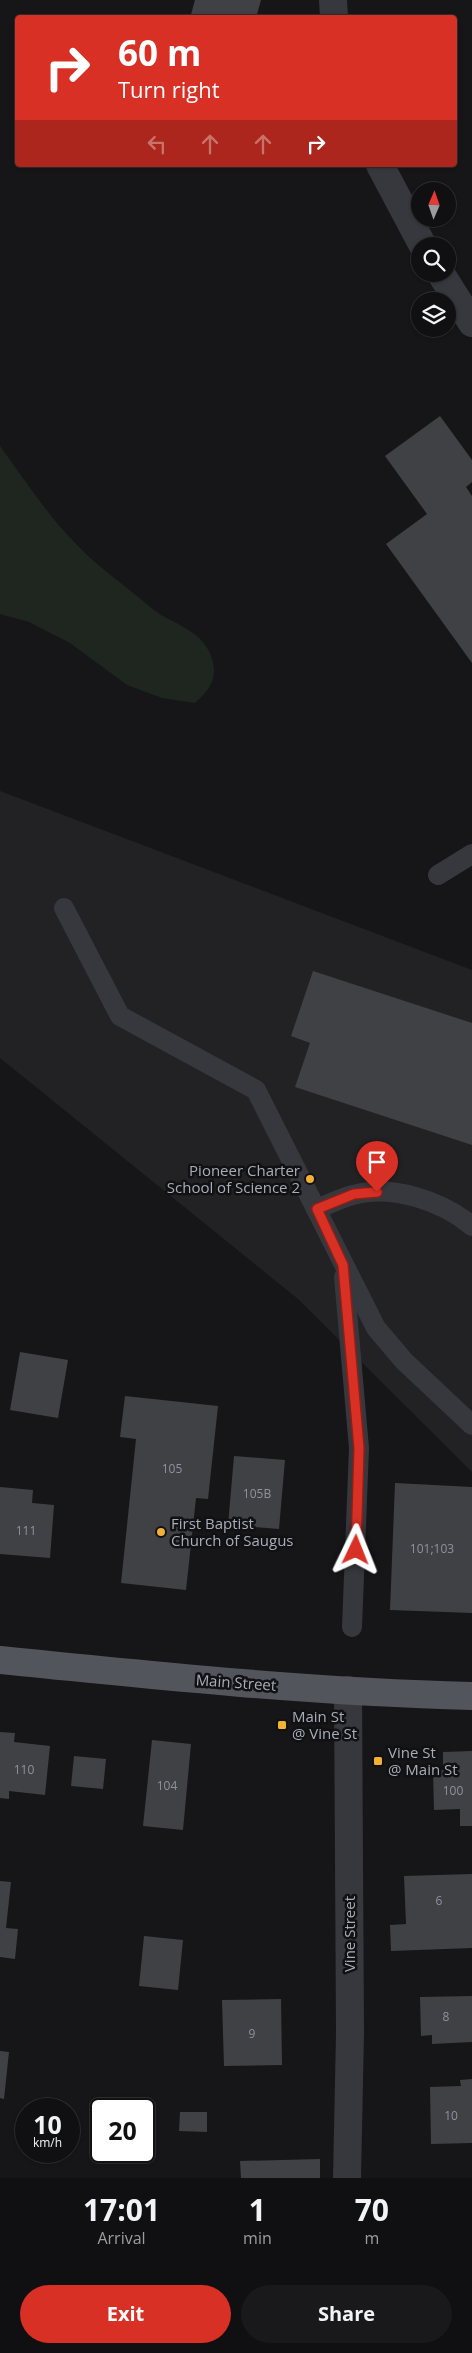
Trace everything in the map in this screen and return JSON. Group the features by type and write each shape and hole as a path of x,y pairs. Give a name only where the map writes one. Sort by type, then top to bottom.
{"main road":[{"name":"Main Street","path":"0,1660 195,1680 472,1696"}],"street":[{"path":"333,0 334,15"},
{"path":"381,167 418,237"},
{"path":"446,282 472,323"},
{"name":"Vine Street","path":"347,2178 350,2033 348,1690"}],"lane":[{"path":"438,875 472,854"},
{"path":"64,908 120,1016 256,1090 376,1328 404,1361 472,1425"},
{"path":"317,1209 354,1194 377,1192 401,1194 435,1204 462,1218 472,1226"},
{"path":"343,1265 359,1448 352,1627"}],"shaded area":[{"path":"0,446 46,509 66,534 85,553 158,613 184,627 200,639 211,656 214,671 209,688 195,703 162,698 127,685 70,643 29,622 0,614"},
{"name":"Pioneer Charter School of Science 2","path":"0,791 472,970 472,1472 298,1299 0,1058"}],"building":[{"path":"195,0 261,0 257,15 191,15"},
{"path":"440,416 472,460 472,482 466,487 472,496 472,663 386,544 427,514 385,456"},
{"path":"313,971 472,1023 472,1145 295,1087 310,1043 291,1036"},
{"path":"20,1352 68,1360 58,1418 10,1410"},
{"path":"125,1396 218,1406 208,1499 196,1498 186,1590 121,1583 136,1439 120,1437"},
{"path":"234,1456 285,1460 279,1529 228,1525"},
{"path":"395,1483 472,1487 472,1613 390,1610"},
{"path":"0,1487 33,1490 32,1503 54,1505 50,1558 0,1554"},
{"path":"0,1732 15,1733 14,1742 50,1746 45,1795 9,1791 9,1799 0,1798"},
{"path":"152,1740 191,1744 183,1830 143,1826"},
{"path":"472,1751 472,1826 460,1826 460,1809 434,1810 433,1771 443,1770 443,1752"},
{"path":"74,1756 106,1759 103,1789 71,1786"},
{"path":"472,1874 472,1948 391,1951 390,1925 406,1924 404,1876"},
{"path":"0,1881 11,1882 6,1928 18,1929 15,1959 0,1957"},
{"path":"144,1936 183,1940 178,1990 139,1986"},
{"path":"472,1996 472,2042 432,2044 432,2035 421,2036 420,1997"},
{"path":"281,1999 282,2065 224,2066 222,2000"},
{"path":"0,2051 9,2052 4,2099 0,2098"},
{"path":"472,2079 472,2143 431,2144 430,2087 461,2086 460,2080"},
{"path":"180,2112 207,2112 207,2132 179,2131"},
{"path":"320,2159 320,2178 241,2178 240,2161"}],"place":[{"name":"Pioneer Charter School of Science 2","path":"310,1179"},
{"name":"First Baptist Church of Saugus","path":"161,1532"},
{"name":"Main St @ Vine St","path":"282,1725"},
{"name":"Vine St @ Main St","path":"378,1761"}],"route":[{"path":"356,1550 359,1448 343,1265 317,1209 354,1194 377,1192"}]}
